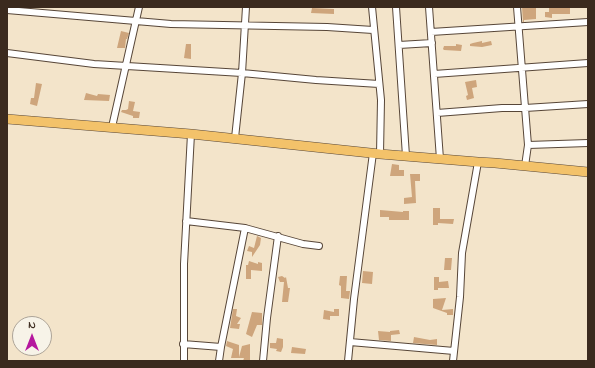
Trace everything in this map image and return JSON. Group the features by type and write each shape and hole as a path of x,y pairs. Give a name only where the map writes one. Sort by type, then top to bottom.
{"main road":[{"path":"7,119 235,138 406,156 495,162 588,172"}],"street":[{"path":"112,127 127,65 138,7"},
{"path":"235,138 242,73 246,7"},
{"path":"348,361 354,299 377,153 381,100 373,30 372,7"},
{"path":"396,7 406,156"},
{"path":"429,7 440,159"},
{"path":"517,7 528,145 525,166"},
{"path":"7,10 135,22 327,27 373,30"},
{"path":"431,32 491,28 518,28 588,22"},
{"path":"398,45 432,43"},
{"path":"7,53 94,64 242,73 379,84"},
{"path":"434,74 588,63"},
{"path":"437,113 588,104"},
{"path":"184,361 183,344 186,221 191,134"},
{"path":"528,145 588,144"},
{"path":"453,361 460,297 462,253 478,162"},
{"path":"186,221 245,228 303,244 319,246"},
{"path":"219,361 245,228"},
{"path":"263,361 267,312 278,236"},
{"path":"350,342 454,351"},
{"path":"183,344 221,347"}],"building":[{"path":"522,7 536,7 536,19 524,20 523,22"},
{"path":"549,7 570,7 570,14 552,14 552,18 545,17 545,12 549,12"},
{"path":"312,8 334,9 334,14 311,13"},
{"path":"121,31 129,33 126,39 125,48 117,48"},
{"path":"482,41 482,43 491,41 492,45 482,47 470,46 470,44"},
{"path":"186,44 191,44 191,59 184,58"},
{"path":"456,44 462,45 461,51 443,49 444,46 456,46"},
{"path":"476,80 477,87 472,88 474,98 467,100 466,96 468,95 465,82"},
{"path":"36,83 42,84 37,106 30,104 31,98 34,98"},
{"path":"86,93 97,96 98,94 110,95 109,101 84,100"},
{"path":"129,101 135,102 133,111 140,112 139,118 133,118 133,116 121,112 122,110 128,109"},
{"path":"392,164 399,165 399,170 404,170 404,176 390,176"},
{"path":"410,174 420,174 420,181 415,181 416,203 404,204 404,198 412,197"},
{"path":"433,208 440,208 440,219 454,219 453,224 438,223 438,225 433,225"},
{"path":"380,210 403,212 409,211 409,220 389,220 389,217 380,217"},
{"path":"257,236 261,238 260,245 252,257 252,252 247,251 249,246 254,248"},
{"path":"445,258 452,258 451,270 444,270"},
{"path":"249,261 258,264 258,262 262,263 262,271 251,270 251,279 246,279 246,265 248,265"},
{"path":"363,271 373,272 372,284 362,283"},
{"path":"282,276 285,278 286,277 288,288 290,288 288,302 282,302 284,282 280,282 278,277"},
{"path":"340,276 347,276 346,291 350,291 349,299 341,298 341,286 339,285"},
{"path":"434,277 439,277 439,282 448,281 449,288 438,288 438,290 434,290"},
{"path":"446,298 442,310 453,309 453,315 447,315 447,313 433,308 433,299"},
{"path":"233,309 237,309 236,316 241,318 237,324 240,324 239,329 230,328"},
{"path":"334,309 339,309 339,316 330,316 330,320 323,319 324,310 334,312"},
{"path":"252,312 262,313 262,325 257,325 252,337 246,334"},
{"path":"399,330 400,334 391,335 391,341 379,340 378,331 390,332"},
{"path":"414,337 430,340 437,339 437,345 413,343"},
{"path":"277,338 283,339 283,347 281,352 276,351 277,349 270,348 270,343 276,343"},
{"path":"227,341 239,345 239,357 242,346 250,344 250,361 243,361 244,358 231,358 233,349 226,346"},
{"path":"292,347 306,349 305,354 291,353"}]}
